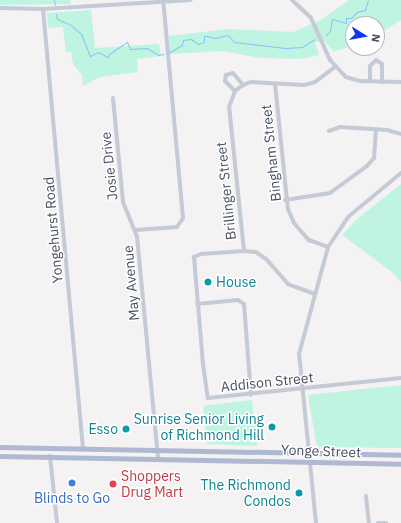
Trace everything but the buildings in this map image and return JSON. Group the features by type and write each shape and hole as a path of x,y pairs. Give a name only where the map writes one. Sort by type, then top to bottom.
{"main road":[{"name":"Yonge Street","path":"0,447 401,455"},
{"name":"Yonge Street","path":"0,456 401,464"}],"street":[{"path":"0,8 43,9 103,2 191,0"},
{"path":"292,0 311,18 318,36 335,67 346,77 370,81 401,82"},
{"name":"May Avenue","path":"158,459 136,230 177,227 183,218 163,1"},
{"name":"Yongehurst Road","path":"43,9 83,449"},
{"path":"370,81 370,66 376,60 382,64 382,82"},
{"path":"243,85 233,73 226,74 225,81 235,91 243,85 251,82 274,84 309,84 335,67"},
{"name":"Bingham Street","path":"274,84 285,200 294,223 309,240 328,247"},
{"name":"Brillinger Street","path":"235,91 230,113 244,250 256,252 266,259 288,284 315,294"},
{"name":"Josie Drive","path":"113,98 123,202 136,230"},
{"path":"329,131 340,127 401,134"},
{"path":"285,200 330,193 367,166 374,158 376,130"},
{"path":"316,523 310,452 302,390 300,354 328,247 348,217 401,173"},
{"name":"Addison Street","path":"244,250 195,256 193,264 207,396 210,399 401,378"},
{"path":"198,304 238,300 244,304 251,395"},
{"path":"50,456 57,523"},
{"path":"366,496 369,523"},
{"path":"378,523 386,523"}],"green space":[{"path":"0,0 70,0 71,4 0,5"},
{"path":"349,0 401,0 401,20 385,30 385,16 345,16 345,48 334,52 324,41 315,42 319,55 300,59 260,58 223,51 170,54 169,36 228,29 293,32 319,21"},
{"path":"91,10 95,48 159,44 161,56 137,59 138,72 100,77 83,86 82,75 73,64 71,51 66,52 63,27 48,28 47,13"},
{"path":"401,184 401,282 392,272 342,235 356,220"},
{"path":"401,385 401,448 319,447 316,443 308,395"},
{"path":"252,400 257,446 207,444 203,406"}],"waterway":[{"path":"54,0 55,5"},
{"path":"326,35 330,31 332,19 346,23 346,18 351,18 357,12 365,10 368,0"},
{"path":"56,14 57,19 71,25 81,34 90,56 98,52 108,57 109,54 127,42 130,49 147,48 158,55 164,54"},
{"path":"170,52 182,45 183,40 191,39 198,44 204,42 204,36 215,38 228,35 234,42 285,48 302,47 315,39"}],"place":[{"name":"House","path":"208,282"},
{"name":"Sunrise Senior Living of Richmond Hill","path":"272,427"},
{"name":"Esso","path":"126,429"},
{"name":"Blinds to Go","path":"72,483"},
{"name":"Shoppers Drug Mart","path":"113,484"},
{"name":"The Richmond Condos","path":"299,493"}]}
